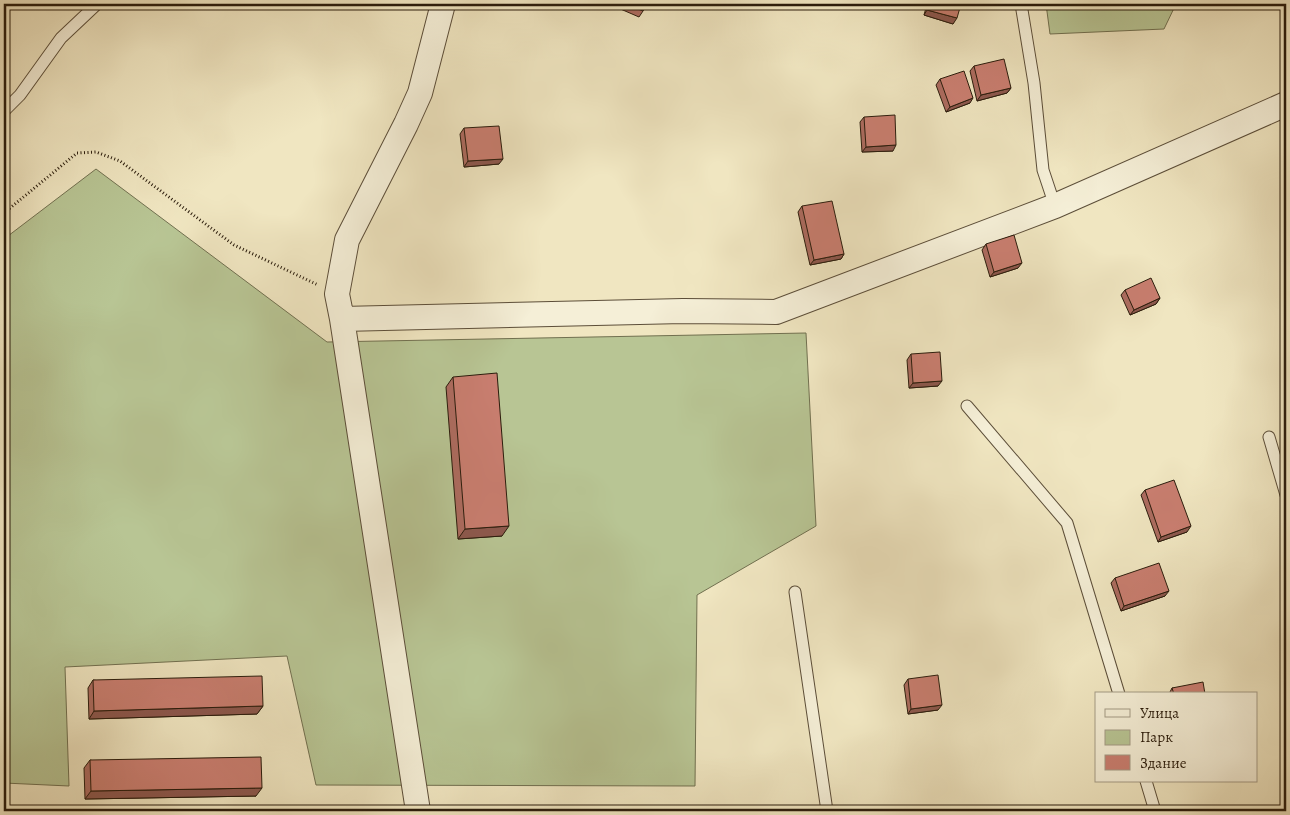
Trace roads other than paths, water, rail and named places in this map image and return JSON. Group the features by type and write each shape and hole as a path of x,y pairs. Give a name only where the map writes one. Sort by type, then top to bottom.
{"street":[{"path":"418,811 337,294 347,240 420,93 443,4"},
{"path":"342,319 683,311 776,312 1055,206 1286,104"}],"lane":[{"path":"4,111 20,95 61,38 97,4"},
{"path":"1021,4 1034,83 1043,170 1055,206"},
{"path":"967,406 1067,523 1118,692"},
{"path":"1269,437 1286,495"},
{"path":"795,592 827,811"},
{"path":"1146,782 1155,811"}]}
